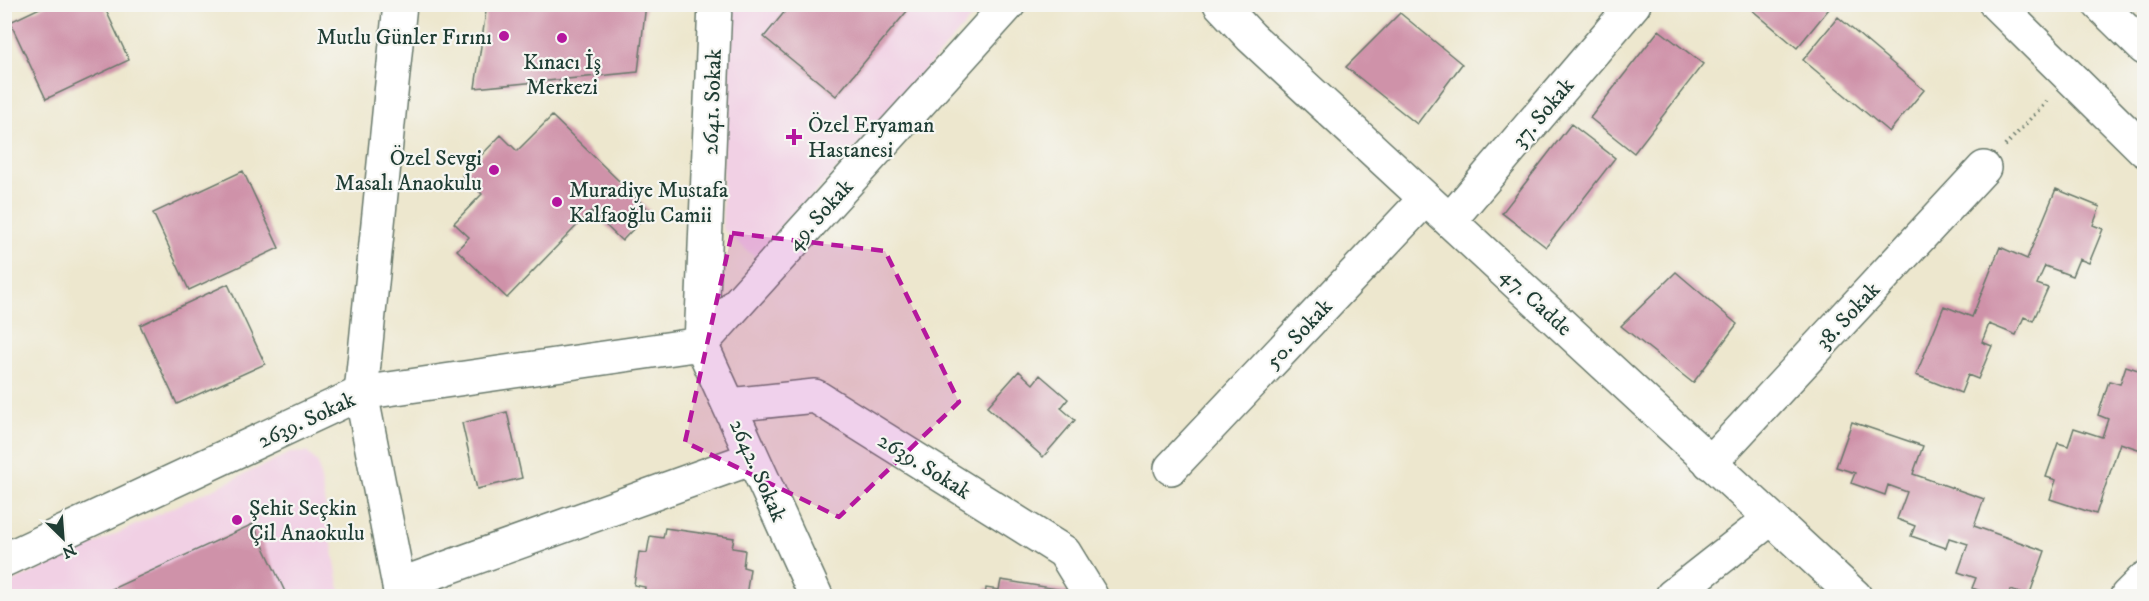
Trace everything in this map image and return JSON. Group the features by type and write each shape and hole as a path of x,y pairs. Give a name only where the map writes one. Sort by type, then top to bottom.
{"street":[{"path":"400,4 360,393 400,591 753,458"},
{"name":"2641. Sokak","path":"701,344 715,4"},
{"name":"49. Sokak","path":"701,344 1009,4"},
{"name":"47. Cadde","path":"1220,4 1251,37 1855,597"},
{"name":"37. Sokak","path":"1450,220 1634,4"},
{"path":"1996,4 2145,150"},
{"path":"2099,4 2128,28"},
{"name":"38. Sokak","path":"1710,463 1984,168"},
{"name":"50. Sokak","path":"1171,468 1425,199"},
{"name":"2639. Sokak","path":"4,560 360,393 701,344"},
{"name":"2642. Sokak","path":"701,344 816,597"},
{"name":"2639. Sokak","path":"729,405 815,396 1064,552 1091,597"},
{"path":"1672,597 1770,519"},
{"path":"2127,597 2145,579"}],"path":[{"path":"1984,168 2069,76"}],"highlighted area":[{"path":"732,233 885,251 959,402 839,517 685,442"}],"shaded area":[{"name":"Özel Eryaman Hastanesi","path":"729,5 983,5 757,259 722,229 724,45"},
{"name":"Şehit Seçkin Çil Anaokulu","path":"307,452 318,463 341,596 5,596 4,586 290,453"}],"building":[{"path":"48,4 103,4 129,60 46,99 10,22"},
{"name":"Kınacı İş Merkezi","path":"487,4 646,4 638,72 475,88"},
{"path":"791,4 913,4 836,96 764,37"},
{"path":"1745,4 1833,4 1797,48"},
{"path":"1400,13 1462,64 1417,124 1346,67"},
{"path":"1838,17 1924,90 1889,132 1803,60"},
{"path":"1659,30 1703,64 1634,153 1590,118"},
{"name":"Muradiye Mustafa Kalfaoğlu Camii","path":"552,116 650,211 622,241 591,211 507,298 457,250 469,237 454,223 482,194 462,175 501,135 517,151"},
{"path":"1571,124 1615,158 1546,247 1502,213"},
{"path":"243,171 279,248 189,290 153,213"},
{"path":"2056,189 2100,207 2093,225 2103,229 2089,263 2079,259 2072,276 2045,266 2037,284 2048,288 2033,321 2024,317 2016,335 1989,324 1982,342 1992,346 1978,379 1968,375 1961,393 1916,375 1944,306 1972,317 2000,247 2027,259"},
{"path":"1676,272 1737,324 1693,383 1621,326"},
{"path":"228,284 265,364 177,404 140,325"},
{"path":"2126,366 2144,372 2144,451 2120,443 2096,514 2050,499 2056,480 2046,477 2058,443 2068,446 2074,428 2102,437 2108,419 2098,415 2109,381 2120,384"},
{"path":"1019,371 1033,384 1040,375 1068,399 1061,408 1075,420 1043,457 987,407"},
{"path":"507,412 522,478 477,489 462,423"},
{"path":"1852,422 1923,446 1913,474 1984,499 1974,526 2045,551 2029,596 2010,590 2008,596 1995,596 1972,588 1976,578 1958,572 1968,544 1949,538 1946,548 1911,536 1915,526 1897,519 1907,492 1888,485 1885,495 1851,483 1855,473 1836,467"},
{"path":"253,524 287,596 102,596 101,594"},
{"path":"665,528 734,538 732,548 745,550 743,567 750,569 746,596 644,596 645,587 634,585 639,552 647,553 650,536 663,538"},
{"path":"1001,580 1070,591 1069,596 985,596 986,588 999,590"}],"place":[{"name":"Mutlu Günler Fırını","path":"504,36"},
{"name":"Kınacı İş Merkezi","path":"562,38"},
{"name":"Özel Eryaman Hastanesi","path":"794,137"},
{"name":"Özel Sevgi Masalı Anaokulu","path":"494,170"},
{"name":"Muradiye Mustafa Kalfaoğlu Camii","path":"557,202"},
{"name":"Şehit Seçkin Çil Anaokulu","path":"237,520"}]}
